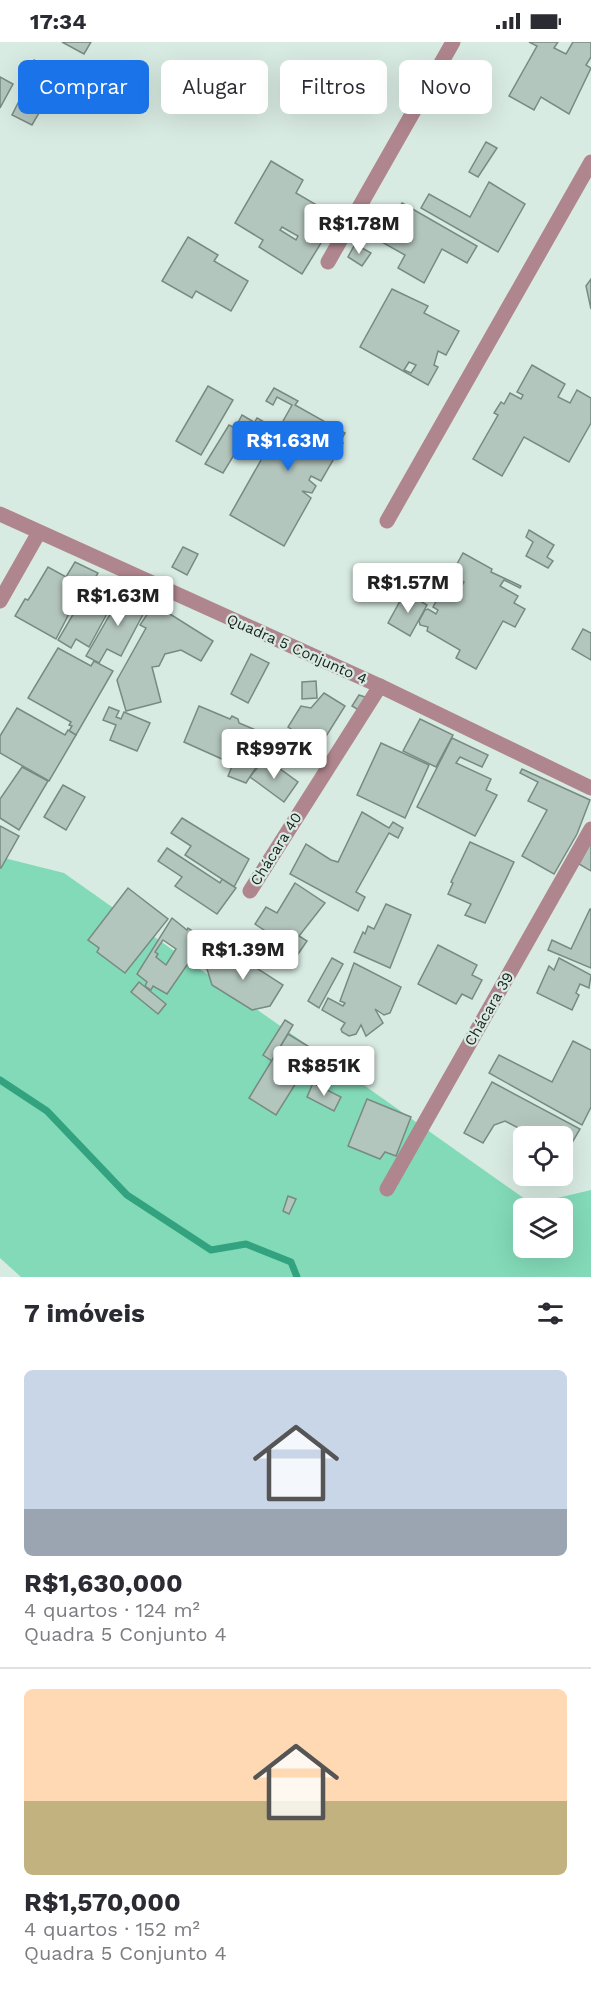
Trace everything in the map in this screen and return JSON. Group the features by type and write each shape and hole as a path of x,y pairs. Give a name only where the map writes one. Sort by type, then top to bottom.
{"street":[{"path":"328,262 453,42"},
{"path":"387,521 591,162"},
{"name":"Quadra 5 Conjunto 4","path":"0,514 38,534 380,686 591,789"},
{"path":"0,601 38,534"},
{"name":"Chácara 40","path":"250,891 380,686"},
{"name":"Chácara 39","path":"387,1189 591,830"}],"green space":[{"path":"0,857 64,873 524,1198 513,1198 513,1258 573,1258 573,1198 557,1198 591,1190 591,1277 21,1277 0,1258"}],"building":[{"path":"62,42 91,42 84,54"},
{"path":"529,42 558,42 554,48 566,54 573,42 591,42 591,57 586,65 591,68 569,114 541,97 534,110 509,96 537,46"},
{"path":"0,77 13,84 0,108"},
{"path":"18,103 18,114 38,114 32,125 12,115"},
{"path":"486,142 497,148 478,177 469,172"},
{"path":"271,161 303,180 296,193 337,217 302,274 259,247 263,240 235,223","holes":["282,227 298,236 296,240 280,230"]},
{"path":"489,182 525,204 498,252 421,208 429,194 470,217"},
{"path":"402,203 477,246 467,263 442,249 424,283 398,268 405,255 380,241"},
{"path":"188,237 218,255 214,261 248,281 231,311 196,291 192,298 162,281"},
{"path":"355,244 371,253 362,266 348,257"},
{"path":"591,279 591,309 586,286"},
{"path":"392,289 428,306 424,313 459,331 446,355 438,351 434,365 438,367 428,385 360,347","holes":["409,362 416,365 411,373 404,370"]},
{"path":"532,365 565,384 558,397 570,403 577,390 591,398 591,423 569,462 524,437 502,476 473,459 498,415 494,413 501,402 504,404 510,393 521,399 523,395 517,392"},
{"path":"208,386 233,400 201,455 176,441"},
{"path":"274,388 298,401 295,405 345,433 340,442 343,443 321,481 311,476 309,480 316,486 312,493 302,491 311,498 284,546 230,515 292,405 277,397 273,405 266,401"},
{"path":"242,415 254,422 223,473 205,464 229,425 235,428"},
{"path":"257,418 266,423 246,458 237,453"},
{"path":"529,530 554,545 547,557 553,561 548,568 526,556 533,542 526,537"},
{"path":"183,547 198,554 187,575 172,567"},
{"path":"463,553 492,569 491,572 521,586 520,588 504,580 500,586 518,596 514,603 525,609 515,627 503,621 476,669 456,658 460,650 427,631 428,627 420,625 419,621 425,610 428,609 436,614 438,610 433,607 445,585 458,592 464,582 451,575"},
{"path":"75,562 98,573 76,610 72,608 56,639 15,616 25,599 28,600 48,567 66,577"},
{"path":"95,577 110,585 108,590 117,595 89,647 76,639 71,648 58,640"},
{"path":"124,590 148,605 121,656 107,649 99,663 86,656"},
{"path":"405,592 427,605 410,636 388,623"},
{"path":"154,604 213,641 201,661 181,650 165,654 159,666 152,667 161,702 126,711 117,680 146,628 140,625"},
{"path":"583,629 591,633 591,660 572,649"},
{"path":"58,648 91,666 94,661 113,671 76,735 69,731 72,726 69,725 71,722 28,698"},
{"path":"251,654 269,663 248,703 231,694"},
{"path":"316,681 317,698 302,699 302,682"},
{"path":"324,693 345,706 315,754 288,734 291,729 288,727 301,706 311,708"},
{"path":"359,695 368,698 360,711 352,706"},
{"path":"199,706 230,719 232,716 238,719 239,723 275,738 246,783 228,776 233,764 184,742"},
{"path":"109,707 119,711 116,717 121,719 124,712 150,723 137,751 110,740 116,725 103,720"},
{"path":"17,708 65,735 68,730 76,735 49,781 0,753 0,736"},
{"path":"420,719 453,735 436,767 403,751"},
{"path":"452,738 488,755 482,767 460,757 456,763 491,779 486,790 497,795 475,836 417,807"},
{"path":"381,743 429,765 405,818 357,795"},
{"path":"265,758 298,782 284,802 250,777"},
{"path":"22,767 48,781 19,830 0,818 0,799"},
{"path":"522,769 590,800 577,834 554,874 522,856 547,810 528,801 538,782 520,773"},
{"path":"63,785 85,797 66,830 44,817"},
{"path":"362,812 389,828 393,822 403,828 398,838 389,833 356,892 365,897 358,911 290,874 306,844 338,862"},
{"path":"182,818 249,859 234,887 185,855 191,846 171,833"},
{"path":"0,826 19,836 1,868 0,868"},
{"path":"470,842 514,862 485,923 465,915 471,904 448,894 453,883 451,882"},
{"path":"591,842 591,871 579,864"},
{"path":"167,848 220,883 222,879 236,888 217,914 175,886 182,877 158,861"},
{"path":"295,883 325,903 299,936 307,941 296,957 292,955 291,948 255,924 266,907 277,913"},
{"path":"128,888 168,919 125,973 97,952 99,948 88,940"},
{"path":"386,904 411,915 390,968 354,952 368,926 374,929"},
{"path":"590,909 591,968 548,950 552,940 571,949"},
{"path":"172,918 187,930 188,928 205,939 167,994 153,986 151,990 145,986 147,982 137,974","holes":["163,940 176,949 166,965 156,957 158,954 155,952"]},
{"path":"438,945 477,965 472,975 482,980 472,999 462,994 456,1004 418,984"},
{"path":"222,946 283,985 270,1006 252,1010 212,985 207,969"},
{"path":"332,958 343,964 319,1008 308,1001"},
{"path":"559,958 591,975 589,988 580,984 576,993 579,995 572,1010 537,993 549,966 554,970"},
{"path":"354,963 401,987 390,1013 384,1015 375,1009 383,1023 366,1036 361,1025 356,1034 349,1036 342,1032 341,1029 345,1023 322,1010 328,998 343,1006 345,1003 340,1001"},
{"path":"139,982 166,1004 158,1014 131,992"},
{"path":"285,1020 293,1025 272,1061 263,1055"},
{"path":"288,1034 316,1051 276,1115 249,1098"},
{"path":"573,1041 591,1050 591,1107 582,1125 489,1073 499,1055 552,1082"},
{"path":"492,1082 580,1129 573,1141 573,1126 515,1126 505,1121 494,1125 483,1143 464,1133"},
{"path":"313,1083 341,1097 334,1111 307,1097"},
{"path":"367,1099 411,1117 396,1156 385,1152 380,1159 348,1146"},
{"path":"288,1196 296,1199 289,1214 283,1211"}],"waterway":[{"path":"0,1080 47,1111 127,1195 211,1250 246,1244 291,1262 297,1277"}]}
